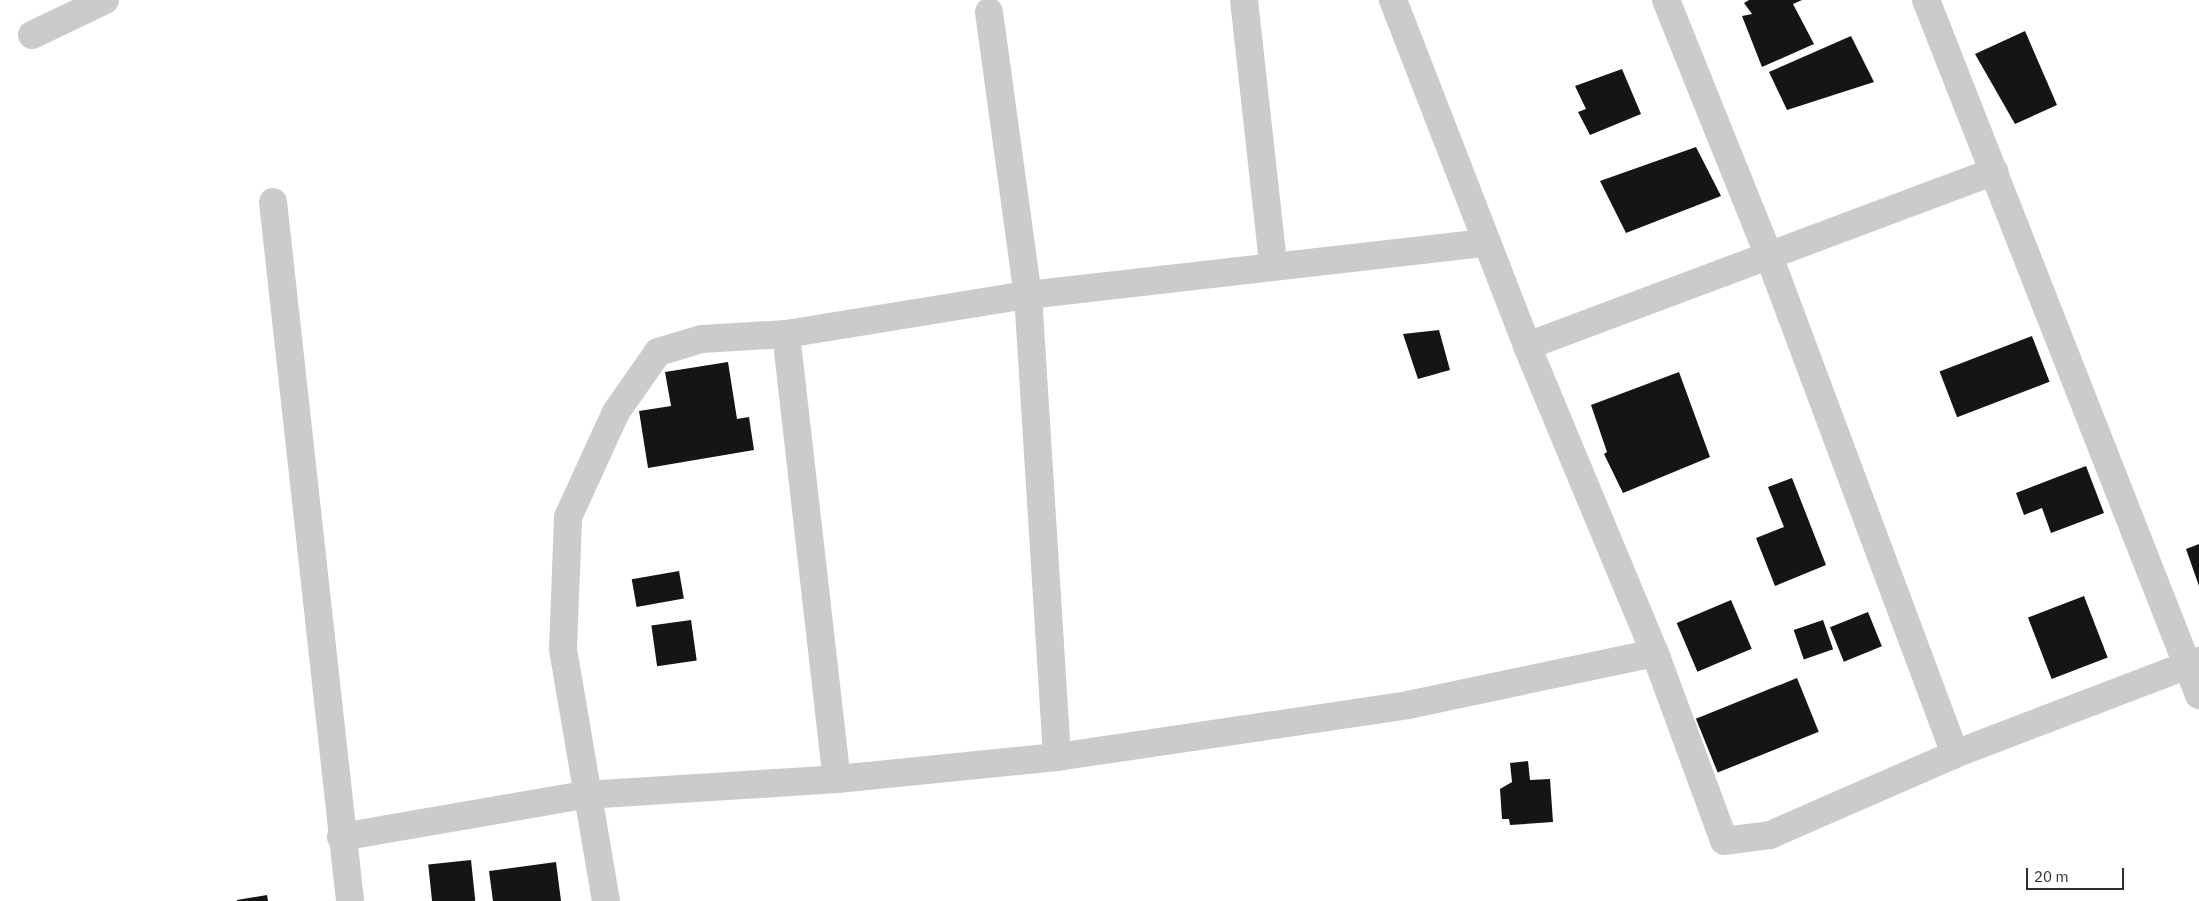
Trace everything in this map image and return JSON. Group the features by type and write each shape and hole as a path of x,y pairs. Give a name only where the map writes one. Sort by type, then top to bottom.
{"street":[{"path":"32,35 105,0"},
{"path":"1244,0 1273,264"},
{"path":"1393,0 1527,346 1656,653 1724,841 1770,835 1955,754 2193,663"},
{"path":"1666,0 1769,256 1955,754"},
{"path":"1926,0 2193,663 2199,694"},
{"path":"989,12 1028,295 1057,757"},
{"path":"1527,346 1994,171"},
{"path":"273,202 341,837 350,901"},
{"path":"606,901 585,795 563,650 568,517 616,412 658,352 702,339 786,334 1028,295 1273,264 1487,243"},
{"path":"786,334 837,779"},
{"path":"341,837 585,795 837,779 1057,757 1408,706 1656,653"}],"building":[{"path":"1749,0 1802,0 1793,4 1814,44 1762,67 1742,16 1752,14 1744,3"},
{"path":"2025,31 2057,105 2015,124 1975,54"},
{"path":"1851,36 1874,82 1787,110 1769,72"},
{"path":"1622,69 1641,114 1590,135 1578,112 1586,109 1575,86"},
{"path":"1696,147 1721,196 1626,233 1600,181"},
{"path":"1439,330 1450,370 1418,379 1403,334"},
{"path":"2032,336 2050,382 1957,417 1940,371"},
{"path":"728,362 737,419 749,417 754,450 648,468 639,411 671,406 665,372"},
{"path":"1679,372 1710,457 1623,493 1604,454 1607,452 1591,405"},
{"path":"2086,466 2104,513 2051,533 2042,508 2024,515 2016,493"},
{"path":"1792,478 1826,565 1775,586 1756,538 1784,527 1768,487"},
{"path":"2199,544 2199,586 2186,549"},
{"path":"679,571 684,599 637,607 632,579"},
{"path":"2084,596 2108,658 2052,679 2028,618"},
{"path":"1731,600 1752,649 1697,672 1677,623"},
{"path":"1868,612 1882,646 1844,662 1830,627"},
{"path":"691,620 697,661 657,666 651,626"},
{"path":"1823,620 1833,649 1804,659 1794,630"},
{"path":"1797,678 1819,732 1718,773 1696,719"},
{"path":"1528,761 1530,780 1550,779 1553,822 1510,825 1509,819 1502,819 1500,789 1512,782 1510,763"},
{"path":"471,860 475,901 432,901 428,864"},
{"path":"556,862 561,901 493,901 489,871"},
{"path":"267,895 268,901 237,901 237,900"}]}
